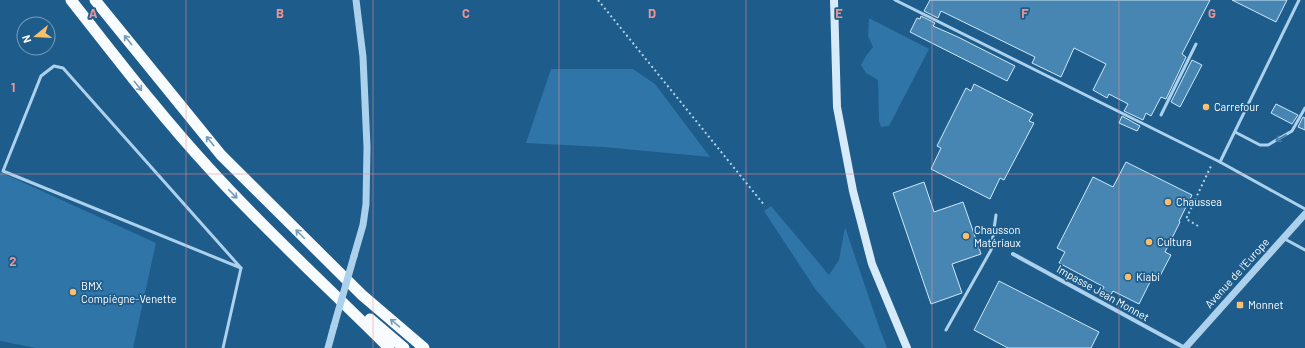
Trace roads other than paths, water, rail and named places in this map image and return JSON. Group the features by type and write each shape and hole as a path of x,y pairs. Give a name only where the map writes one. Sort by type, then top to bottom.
{"highway":[{"path":"71,0 158,109 209,168 273,235 389,348"},
{"path":"95,0 221,155 362,295 424,348"},
{"path":"273,235 404,348"}],"main road":[{"path":"834,0 838,107 853,191 872,264 907,348"}],"street":[{"path":"328,348 363,226 366,204 367,147 363,57 356,0"},
{"name":"Avenue de l'Europe","path":"1185,348 1305,214"},
{"name":"Impasse Jean Monnet","path":"1013,254 1185,348"}],"lane":[{"path":"895,0 1220,162 1305,209"},
{"path":"1220,162 1299,0"},
{"path":"1161,116 1196,44"},
{"path":"54,66 63,68 241,268 3,171 41,76 54,66"},
{"path":"1235,132 1260,145 1268,145 1292,131 1305,108"},
{"path":"946,330 992,250 996,215"},
{"path":"1283,238 1305,250"},
{"path":"223,348 241,268"}],"place":[{"name":"Carrefour","path":"1206,107"},
{"name":"Chaussea","path":"1168,202"},
{"name":"Chausson Matériaux","path":"966,236"},
{"name":"Cultura","path":"1149,242"},
{"name":"Kiabi","path":"1128,277"},
{"name":"BMX Compiègne-Venette","path":"73,292"},
{"name":"Monnet","path":"1240,305"}]}
